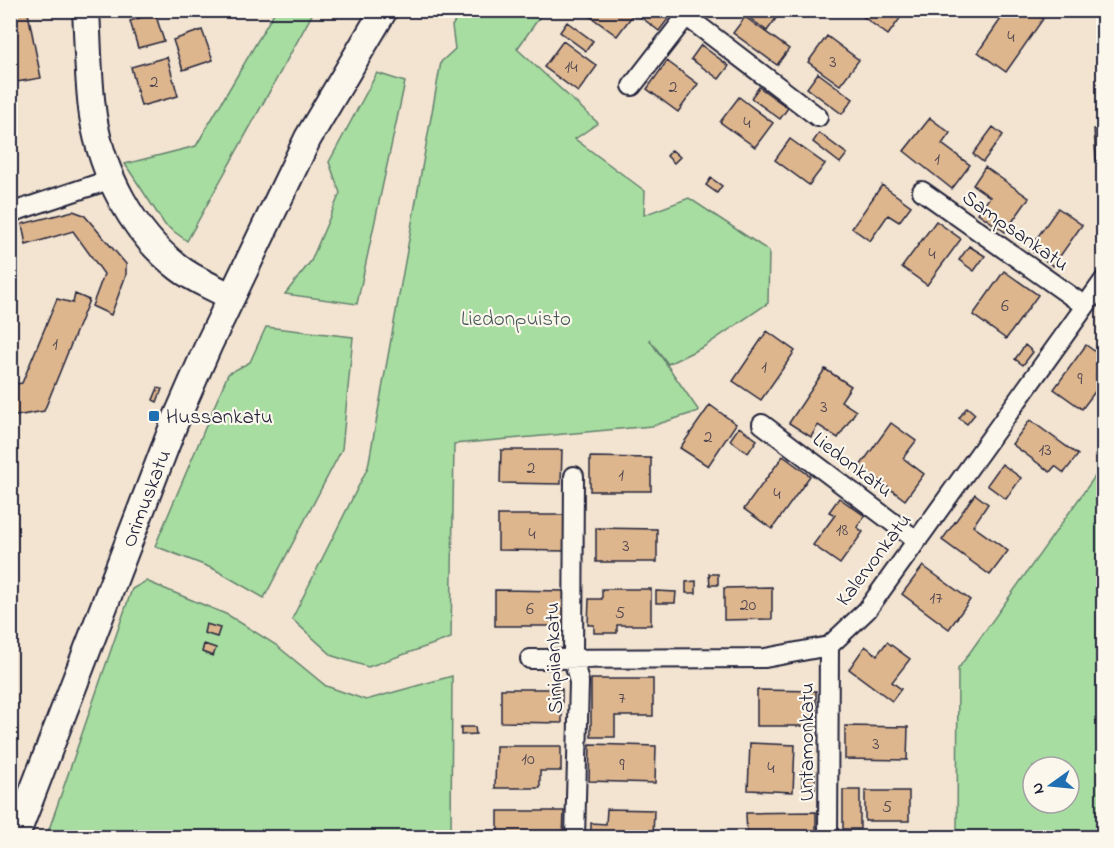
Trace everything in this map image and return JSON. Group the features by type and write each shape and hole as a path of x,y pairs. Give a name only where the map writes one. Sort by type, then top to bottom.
{"main road":[{"path":"86,10 93,115 100,147 112,179 131,215 160,252 180,269 231,297"},
{"name":"Orimuskatu","path":"15,837 174,424 231,297 308,138 384,10"}],"street":[{"path":"632,86 689,13 818,117"},
{"path":"10,213 112,179"},
{"name":"Sampsankatu","path":"922,191 1085,306"},
{"name":"Kalervonkatu","path":"829,646 867,610 1104,280"},
{"name":"Liedonkatu","path":"762,424 916,540"},
{"name":"Sinipiiankatu","path":"574,476 573,658 579,682 575,837"},
{"path":"530,658 765,658 829,646"},
{"name":"Untamonkatu","path":"828,837 829,646"}],"green space":[{"path":"275,11 314,11 187,241 165,225 125,164 196,146"},
{"name":"Liedonpuisto","path":"461,11 544,11 517,49 598,123 575,139 645,191 644,215 689,198 769,251 768,303 705,346 668,364 649,339 699,411 652,426 454,444 451,638 368,667 333,656 292,619 368,467 441,62 455,49 452,26"},
{"path":"377,73 405,82 357,304 285,294 311,261 340,193 329,162"},
{"path":"266,327 353,337 342,449 264,598 214,569 155,546 228,374 250,362"},
{"path":"1103,465 1103,837 957,837 958,669"},
{"path":"146,581 228,615 276,645 326,686 366,700 452,676 451,837 46,838 132,589"}],"building":[{"path":"10,10 33,10 28,13 41,78 10,83"},
{"path":"590,10 633,10 635,12 617,36 587,14"},
{"path":"640,10 657,10 668,19 659,31 637,14"},
{"path":"739,10 782,10 767,31"},
{"path":"854,10 906,10 888,35"},
{"path":"1007,10 1031,10 1043,19 1006,72 978,52"},
{"path":"155,13 164,41 138,48 130,21"},
{"path":"745,17 789,49 777,65 733,33"},
{"path":"567,22 593,41 586,51 560,32"},
{"path":"202,30 213,60 183,70 173,40"},
{"path":"827,36 859,60 840,85 808,62"},
{"path":"563,41 597,66 578,92 544,67"},
{"path":"701,45 729,66 719,79 691,59"},
{"path":"167,57 178,96 141,106 131,67"},
{"path":"667,61 698,84 678,112 647,89"},
{"path":"818,73 853,99 842,114 807,88"},
{"path":"759,87 788,108 780,119 751,98"},
{"path":"739,97 773,123 755,147 720,122"},
{"path":"930,118 950,133 942,144 970,165 952,189 904,151"},
{"path":"993,127 1003,135 983,162 973,154"},
{"path":"1094,129 1104,129 1104,160 1096,160"},
{"path":"819,133 847,154 840,163 813,142"},
{"path":"790,139 825,164 809,185 775,160"},
{"path":"672,150 680,157 674,163 667,156"},
{"path":"985,167 1029,198 1005,232 978,213 990,197 973,185"},
{"path":"711,178 722,186 717,193 706,185"},
{"path":"882,185 911,206 899,222 888,215 870,241 852,228"},
{"path":"1058,208 1082,225 1053,266 1029,249"},
{"path":"73,211 84,215 126,264 126,275 111,315 92,306 104,274 73,231 26,245 22,224"},
{"path":"936,221 961,239 927,285 902,267"},
{"path":"969,246 985,256 974,271 959,260"},
{"path":"10,251 17,282 10,283"},
{"path":"1004,271 1038,295 1006,339 973,315"},
{"path":"75,294 89,300 44,411 10,417 10,385 22,383 57,299 73,303"},
{"path":"767,331 795,351 761,400 733,381"},
{"path":"1025,345 1033,352 1023,365 1015,359"},
{"path":"1086,345 1104,358 1104,368 1096,376 1103,381 1082,409 1054,389"},
{"path":"825,369 851,386 841,401 856,411 838,438 818,425 811,437 789,423"},
{"path":"158,388 162,389 157,402 153,400"},
{"path":"710,405 736,424 708,466 680,448"},
{"path":"967,407 975,414 967,424 959,418"},
{"path":"1030,420 1078,455 1064,473 1055,466 1050,472 1012,444"},
{"path":"891,423 916,441 903,458 924,474 905,500 860,466"},
{"path":"739,427 757,440 748,453 730,440"},
{"path":"501,450 562,450 561,484 500,483"},
{"path":"783,456 810,476 772,529 744,509"},
{"path":"590,457 651,458 651,491 590,491"},
{"path":"1002,464 1021,478 1006,499 987,485"},
{"path":"975,494 988,504 973,526 1008,551 990,575 942,540"},
{"path":"839,498 865,516 857,527 863,532 840,564 813,545 835,515 829,512"},
{"path":"498,515 565,515 565,551 498,550"},
{"path":"596,528 657,529 657,562 596,562"},
{"path":"923,566 970,600 949,629 902,594"},
{"path":"709,574 718,574 718,585 710,585"},
{"path":"696,581 696,593 686,593 686,582"},
{"path":"772,587 772,619 724,620 724,588"},
{"path":"602,589 651,589 651,625 617,625 617,633 594,633 594,625 588,625 589,599 602,599"},
{"path":"495,590 565,591 565,626 495,626"},
{"path":"656,591 676,592 675,603 656,603"},
{"path":"206,624 220,628 217,637 204,633"},
{"path":"887,642 910,659 892,682 901,689 892,701 849,669 865,646 877,655"},
{"path":"204,644 216,648 213,656 202,652"},
{"path":"591,679 653,679 653,716 615,716 615,737 591,737"},
{"path":"501,689 562,689 562,723 501,722"},
{"path":"757,690 816,691 816,726 757,726"},
{"path":"845,726 908,727 907,760 845,759"},
{"path":"461,727 475,727 476,734 461,735"},
{"path":"750,743 795,745 793,792 748,790"},
{"path":"590,744 656,746 655,783 589,781"},
{"path":"496,746 561,746 561,771 540,771 540,788 495,788"},
{"path":"802,771 815,771 815,789 802,789"},
{"path":"843,790 860,790 860,829 843,829"},
{"path":"865,791 909,791 909,821 865,821"},
{"path":"607,809 654,810 653,838 591,838 591,823 606,824"},
{"path":"498,811 564,811 563,838 498,838"},
{"path":"816,812 816,838 747,838 746,813"}],"place":[{"name":"Hussankatu","path":"154,416"}]}
